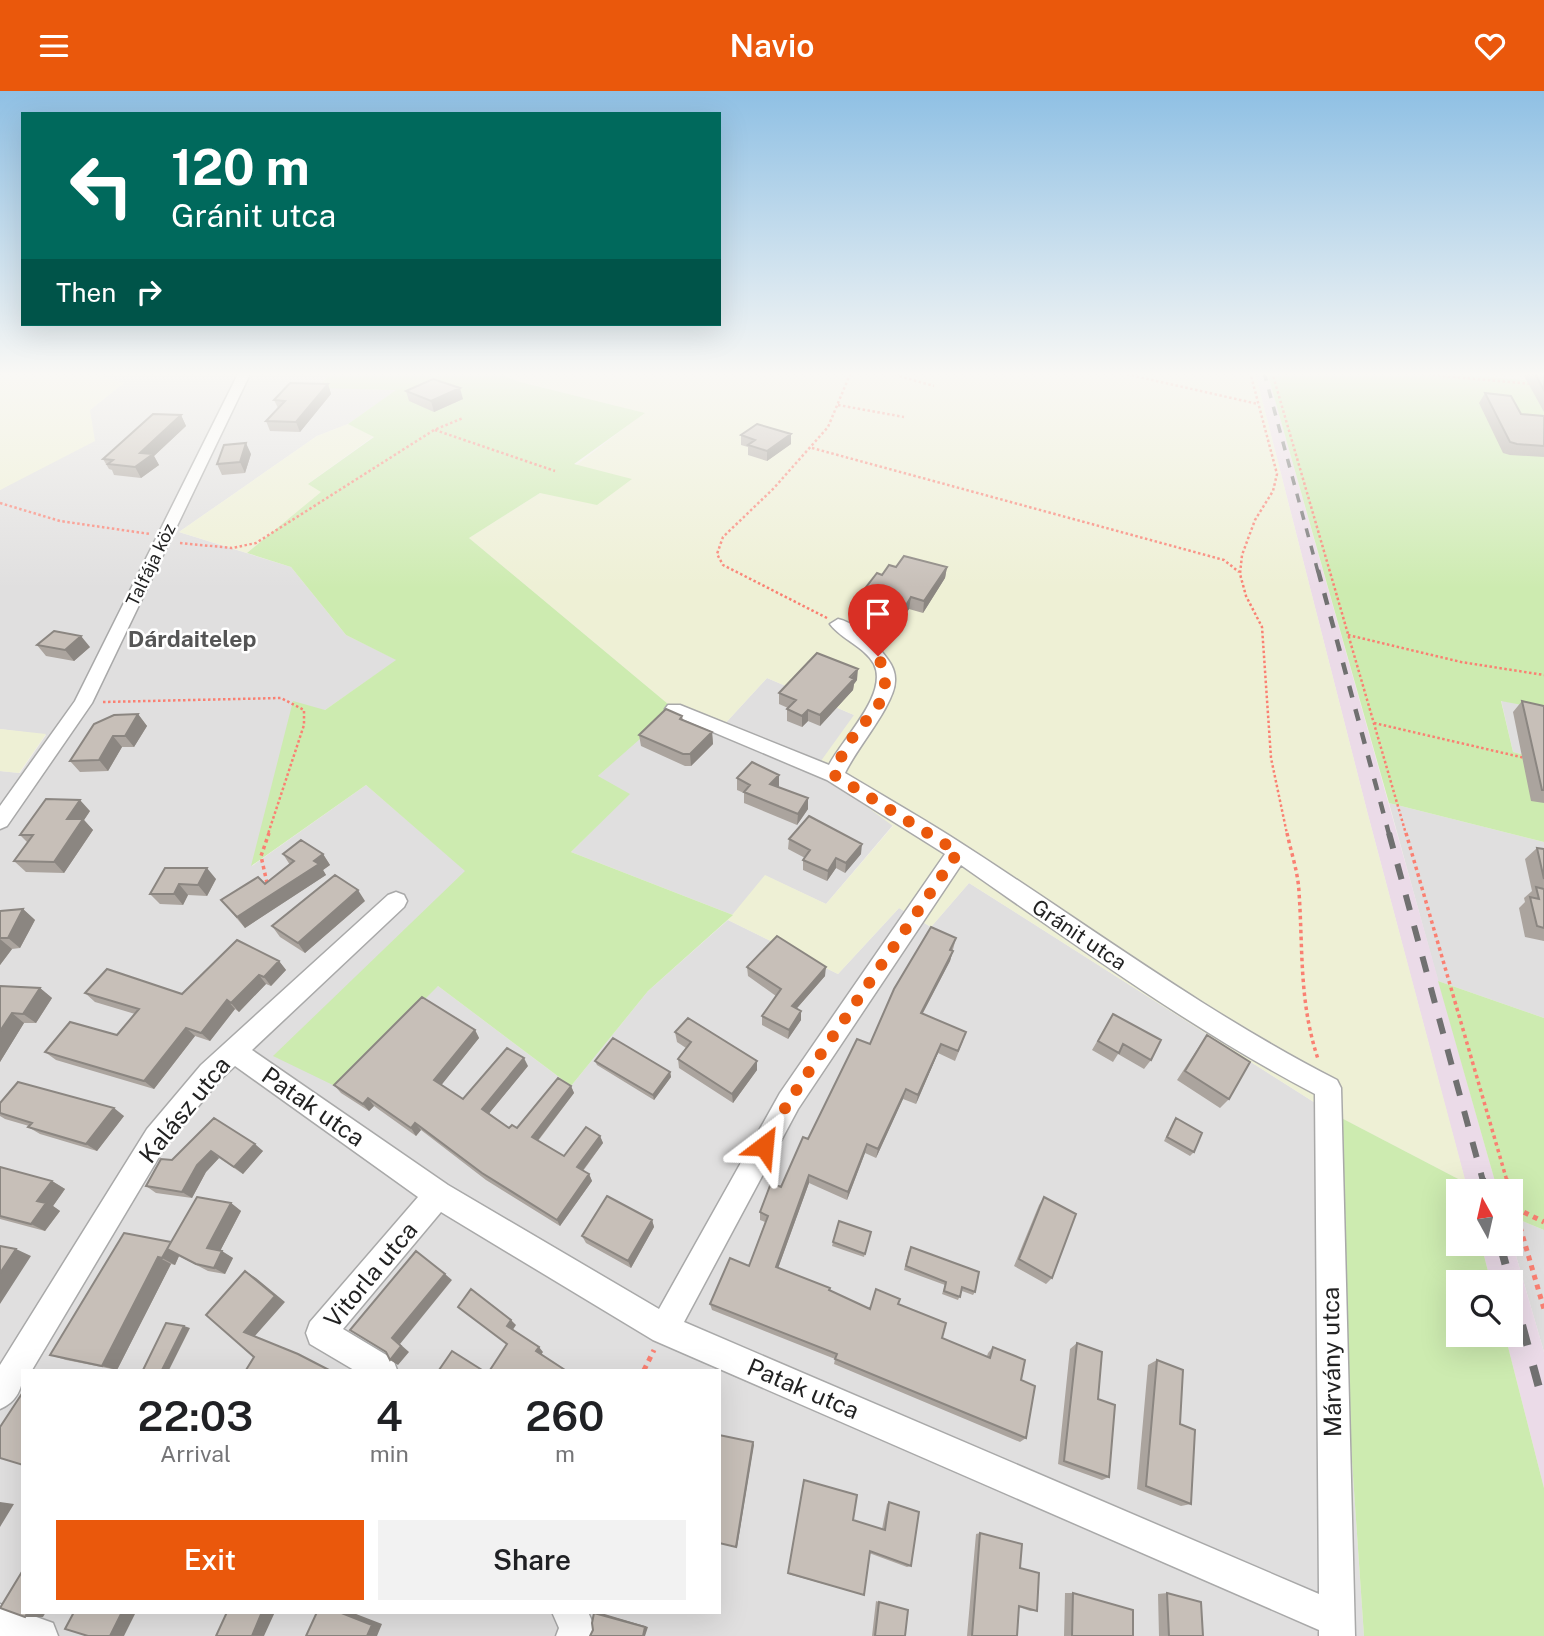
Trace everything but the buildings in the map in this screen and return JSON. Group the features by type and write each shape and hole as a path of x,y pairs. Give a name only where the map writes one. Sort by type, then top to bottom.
{"street":[{"name":"Talfája köz","path":"0,821 83,703 210,444"},
{"path":"834,775 851,740 881,705 886,686 886,674 878,656 855,634 838,624"},
{"name":"Gránit utca","path":"674,709 834,775 958,852 1142,978 1278,1062 1328,1088"},
{"path":"664,1329 789,1101 958,852"},
{"name":"Kalász utca","path":"0,1394 156,1138 210,1073 396,901"},
{"name":"Patak utca","path":"234,1051 438,1195 664,1329 1337,1627"},
{"name":"Márvány utca","path":"1328,1088 1337,1627"},
{"name":"Vitorla utca","path":"380,1369 321,1333 438,1195"},
{"path":"571,1614 577,1628 575,1636"},
{"path":"0,1622 40,1636"}],"path":[{"path":"0,503 60,521 218,548 245,547 256,543 412,444"},
{"path":"476,444 555,471"},
{"path":"815,444 723,537 717,554 723,565 838,624"},
{"path":"1240,574 1242,555 1255,520 1273,491 1277,474 1269,444"},
{"path":"1293,444 1507,1179"},
{"path":"812,448 1224,561 1234,566 1240,574 1262,627 1271,758 1299,889 1300,948 1307,1027 1328,1088"},
{"path":"1348,635 1461,662 1544,675"},
{"path":"83,703 264,697 293,700 300,706 304,711 304,725 261,856 267,883"},
{"path":"1374,723 1531,759"},
{"path":"1523,1212 1544,1222"},
{"path":"1523,1236 1544,1309"}],"shaded area":[{"path":"58,444 305,444 179,532 291,567 346,635 397,660 325,710 252,866 366,785 466,871 274,1056 438,986 571,1086 648,991 728,920 838,974 899,908 931,927 969,883 1328,1111 1364,1636 0,1636 0,771 20,773 46,735 0,729 0,490 30,473"},
{"path":"1273,444 1287,444 1494,1179 1465,1179"},
{"path":"767,678 854,715 844,790 893,825 826,904 766,876 733,915 571,852 629,794 597,777 639,738 674,709 721,728"},
{"path":"1501,700 1544,709 1544,760 1513,752"},
{"path":"1389,803 1544,842 1544,1018 1438,981"},
{"path":"1523,1221 1544,1230 1544,1352 1523,1280 1523,1270 1520,1270 1516,1257 1523,1256"},
{"path":"1484,1257 1516,1257 1520,1270 1488,1270"},
{"path":"1523,1280 1544,1352 1544,1488 1508,1347 1523,1347"}],"green space":[{"path":"0,444 89,444 0,490"},
{"path":"305,444 363,444 309,483 322,492 247,553 179,532"},
{"path":"364,444 602,444 574,464 632,479 597,505 540,493 469,538 674,709 598,776 630,794 571,852 733,915 648,991 571,1086 438,986 337,1087 273,1056 465,871 366,785 251,866 293,701 325,710 396,660 346,635 291,567 247,553 321,492 308,484"},
{"path":"604,444 1273,444 1465,1179 1458,1179 1328,1111 969,883 931,927 899,908 838,974 728,920 765,875 826,904 893,826 844,790 813,772 854,715 767,678 721,728 674,709 469,538 540,493"},
{"path":"1287,444 1544,444 1544,709 1501,701 1513,752 1544,760 1544,842 1389,803"},
{"path":"0,729 46,734 19,773 0,771"},
{"path":"1438,981 1544,1018 1544,1230 1523,1221 1523,1179 1494,1179"},
{"path":"1328,1111 1458,1179 1446,1179 1446,1257 1484,1257 1488,1270 1446,1270 1446,1347 1508,1347 1544,1488 1544,1636 1364,1636"}],"railway":[{"path":"1283,444 1318,572"},
{"path":"1318,570 1389,834"},
{"path":"1389,833 1482,1179"},
{"path":"1504,1257 1544,1406"}],"district":[{"name":"Dárdaitelep","path":"192,639"}],"route":[{"path":"764,1146 789,1101 958,852 834,775 851,740 881,705 886,674 878,656"}]}
